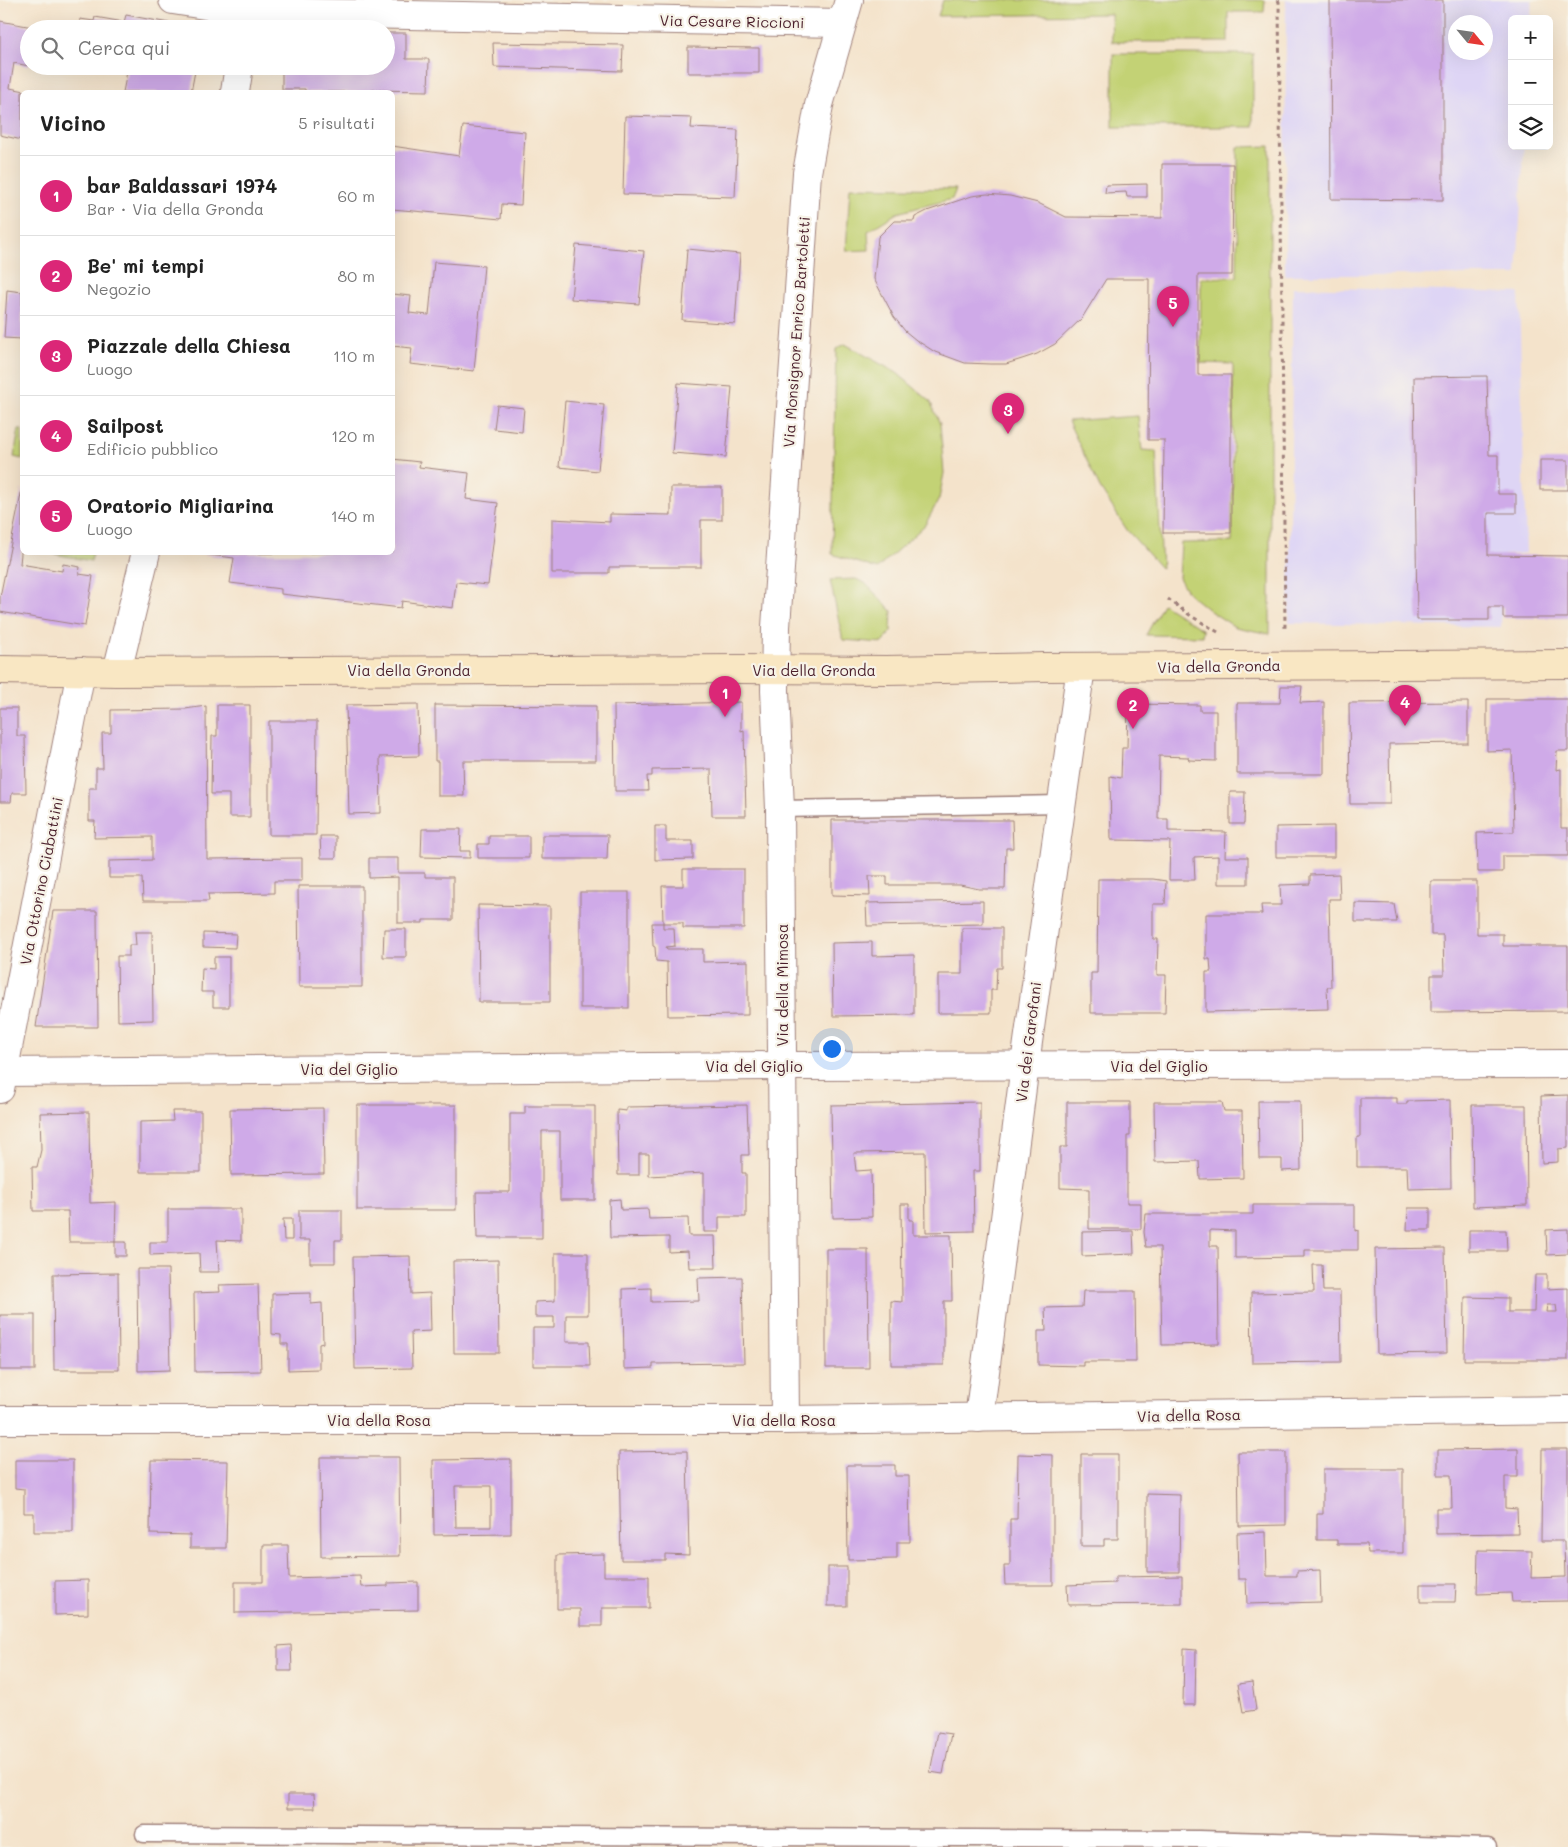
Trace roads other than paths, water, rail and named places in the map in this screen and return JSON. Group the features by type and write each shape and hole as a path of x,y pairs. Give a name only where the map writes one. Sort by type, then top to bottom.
{"street":[{"name":"Via Cesare Riccioni","path":"174,0 249,14 846,11"},
{"name":"Via Monsignor Enrico Bartoletti","path":"775,670 807,173 819,105 846,11"},
{"path":"235,90 238,75"},
{"path":"116,672 145,555"},
{"name":"Via della Gronda","path":"0,670 116,672 775,670 1568,664"},
{"name":"Via dei Garofani","path":"979,1418 1060,804 1081,667"},
{"name":"Via della Mimosa","path":"775,670 780,809 785,1420"},
{"name":"Via Ottorino Ciabattini","path":"1,1078 81,671"},
{"name":"Via del Giglio","path":"1,1078 782,1066 1568,1064"},
{"name":"Via della Rosa","path":"0,1420 785,1420 1568,1410"}],"lane":[{"path":"780,809 1060,804"},
{"path":"144,1834 1199,1839 1488,1847"}],"place":[{"name":"Oratorio Migliarina","path":"1173,327"},
{"name":"Piazzale della Chiesa","path":"1008,434"},
{"name":"bar Baldassari 1974","path":"725,717"},
{"name":"Sailpost","path":"1405,726"},
{"name":"Be' mi tempi","path":"1133,729"}]}
